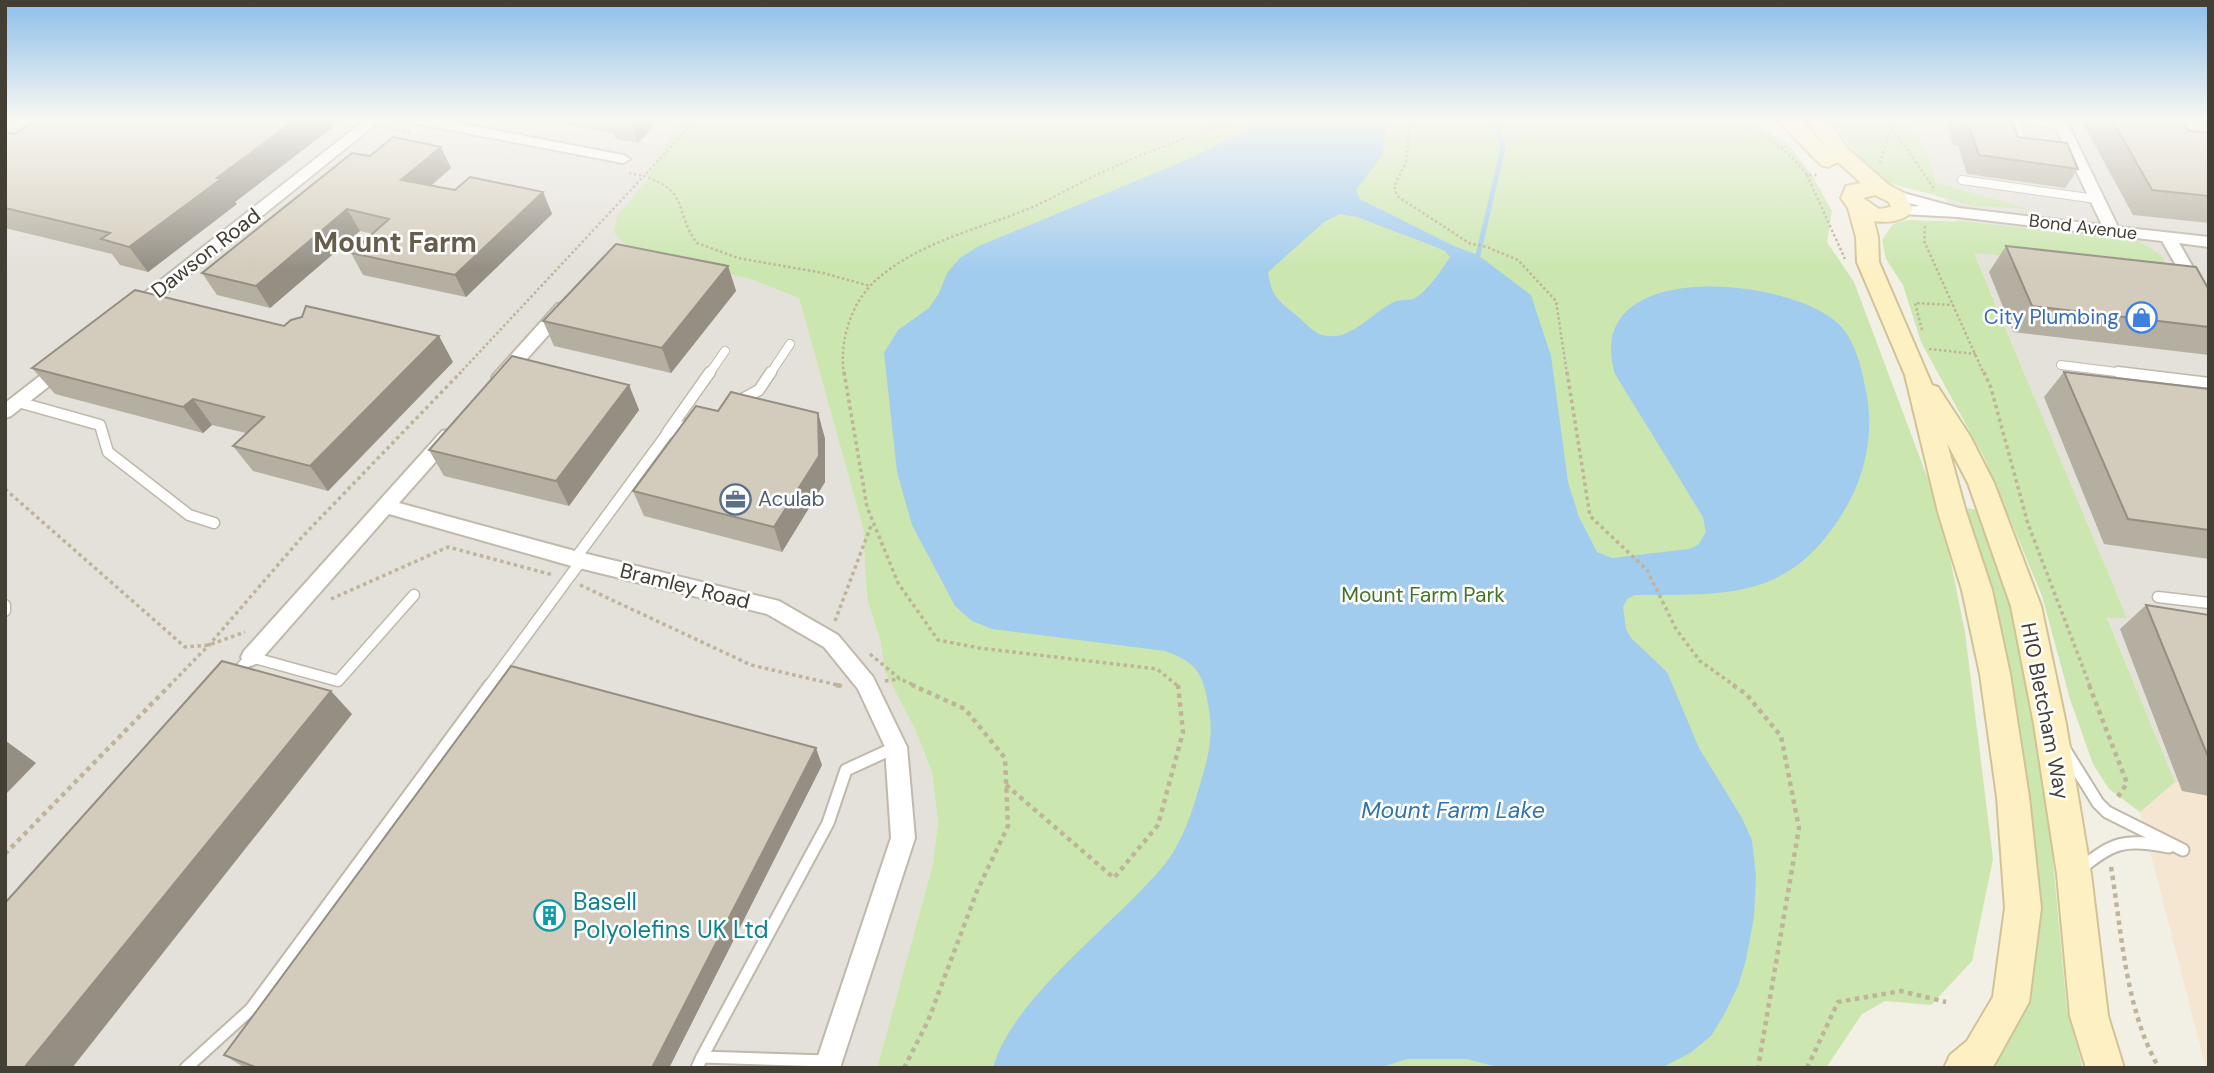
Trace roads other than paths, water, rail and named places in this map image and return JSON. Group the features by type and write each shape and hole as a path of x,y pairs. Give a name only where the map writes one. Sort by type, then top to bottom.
{"street":[{"name":"Dawson Road","path":"125,317 311,170"},
{"name":"H10 Bletcham Way","path":"1835,170 1856,201 1867,237 1868,262 1917,375 1952,512 1977,590 1995,674 2013,797 2023,908 2011,1002 1980,1054 1963,1068"},
{"name":"H10 Bletcham Way","path":"1859,170 1892,202"},
{"path":"2082,170 2113,231"},
{"path":"1856,201 1880,215 1892,202"},
{"path":"1867,237 1892,202"},
{"name":"Bond Avenue","path":"1892,202 2209,242"},
{"path":"2168,238 2190,287 2209,309"},
{"path":"487,393 580,289"},
{"path":"146,300 171,305"},
{"path":"11,407 82,351"},
{"name":"H10 Bletcham Way","path":"1917,375 1961,443 1981,483 2026,606 2050,724 2074,874 2089,1016 2105,1068"},
{"path":"251,657 460,424"},
{"name":"Bramley Road","path":"385,506 578,560 772,607 831,641 866,683 896,747 903,838 827,1064"}],"lane":[{"path":"1962,180 2096,199"},
{"path":"724,408 759,390 790,344"},
{"path":"186,1068 251,1009 568,579 578,560 725,351"},
{"path":"2061,365 2209,383"},
{"path":"11,407 100,425 108,452 189,515 215,523"},
{"path":"667,434 701,418"},
{"path":"228,682 251,657 338,681 414,595"},
{"path":"2158,597 2209,603"},
{"path":"5,606 5,611"},
{"path":"2050,724 2098,803 2121,820 2183,850 2139,840 2120,841 2108,846 2074,874"},
{"path":"827,1064 699,1062 828,822 846,770 896,747"}],"water":[{"name":"Mount Farm Lake","path":"1162,170 1371,170 1356,190 1360,199 1454,246 1478,255 1531,295 1551,356 1568,482 1579,517 1597,552 1612,558 1689,549 1698,545 1706,532 1703,517 1615,374 1612,337 1627,311 1655,295 1691,287 1732,287 1772,294 1807,305 1841,327 1852,343 1862,372 1868,405 1869,434 1855,491 1827,535 1806,558 1783,575 1758,585 1702,594 1635,595 1627,599 1623,607 1626,629 1631,638 1667,672 1699,748 1742,818 1752,840 1756,876 1754,917 1746,960 1738,986 1711,1036 1690,1053 1661,1068 1501,1068 1467,1059 1407,1059 1379,1068 993,1068 1004,1041 1021,1014 1068,962 1144,887 1176,847 1199,788 1211,730 1205,688 1198,672 1186,660 1165,651 992,629 972,621 955,606 912,525 897,472 884,353 898,330 929,308 947,273 960,258 979,246","holes":["1340,214 1357,217 1436,247 1450,257 1420,295 1394,302 1342,335 1322,335 1311,329 1280,301 1271,287 1268,272 1324,222"]}],"waterway":[{"path":"1478,255 1498,170"}],"place":[{"name":"City Plumbing","path":"2142,317"},
{"name":"Aculab","path":"735,499"},
{"name":"Basell Polyolefins UK Ltd","path":"550,916"}],"district":[{"name":"Mount Farm","path":"395,242"}],"park label":[{"name":"Mount Farm Park","path":"1423,595"}]}
